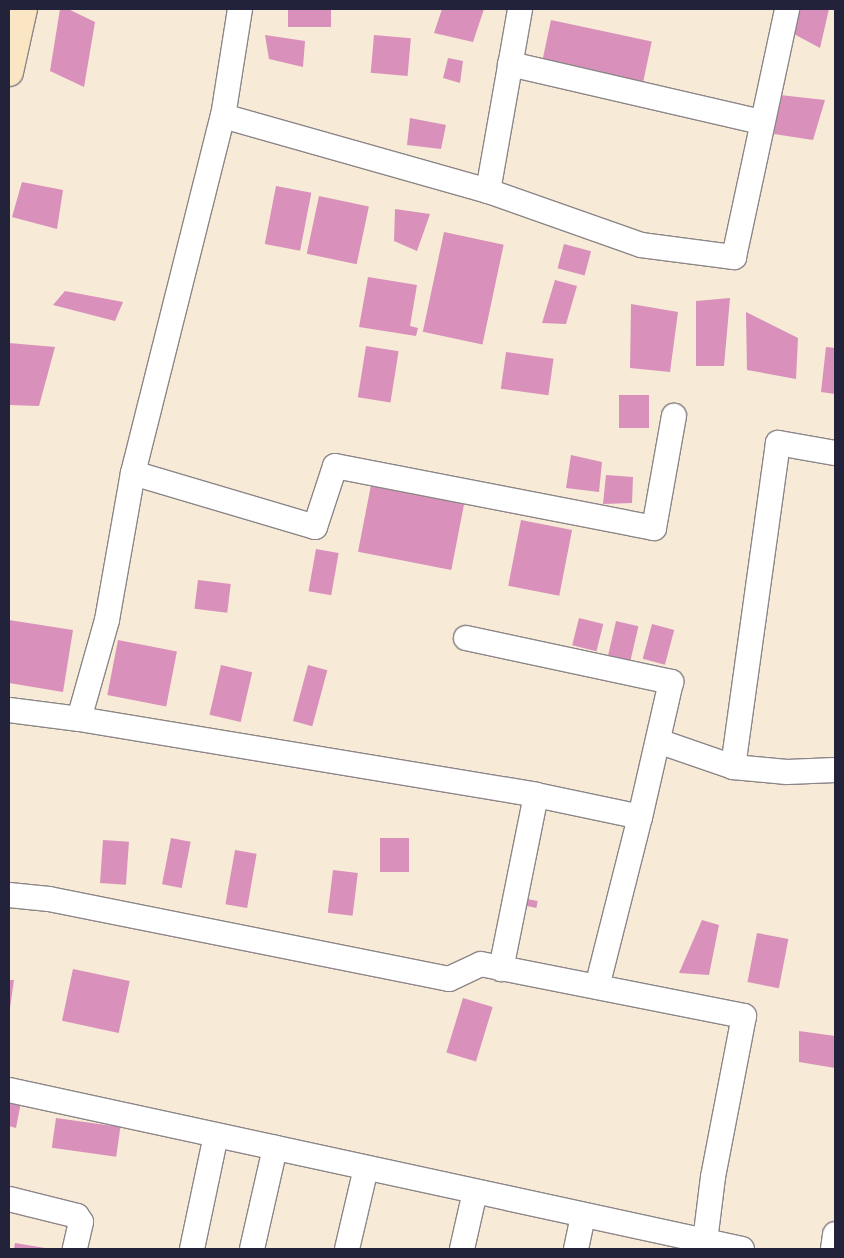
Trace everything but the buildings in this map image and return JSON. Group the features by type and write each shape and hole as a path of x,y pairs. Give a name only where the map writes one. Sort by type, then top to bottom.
{"main road":[{"path":"9,72 24,9"}],"street":[{"path":"79,719 107,620 133,473 223,116 240,9"},
{"path":"488,192 520,9"},
{"path":"223,116 488,192 641,245 734,257 787,9"},
{"path":"510,64 762,122"},
{"path":"133,473 315,527 335,466 654,528 674,416"},
{"path":"733,767 778,443 835,452"},
{"path":"466,638 671,682 640,817 597,987"},
{"path":"9,710 79,719 536,795 640,817"},
{"path":"658,741 733,767 787,772 835,770"},
{"path":"501,968 536,795"},
{"path":"9,895 49,899 449,979 481,964 744,1016 712,1177 705,1241"},
{"path":"9,1090 742,1249"},
{"path":"192,1249 216,1135"},
{"path":"252,1249 275,1148"},
{"path":"347,1249 366,1168"},
{"path":"462,1249 475,1192"},
{"path":"9,1199 77,1216 81,1222 75,1249"},
{"path":"576,1249 584,1215"},
{"path":"833,1249 835,1234"}]}
